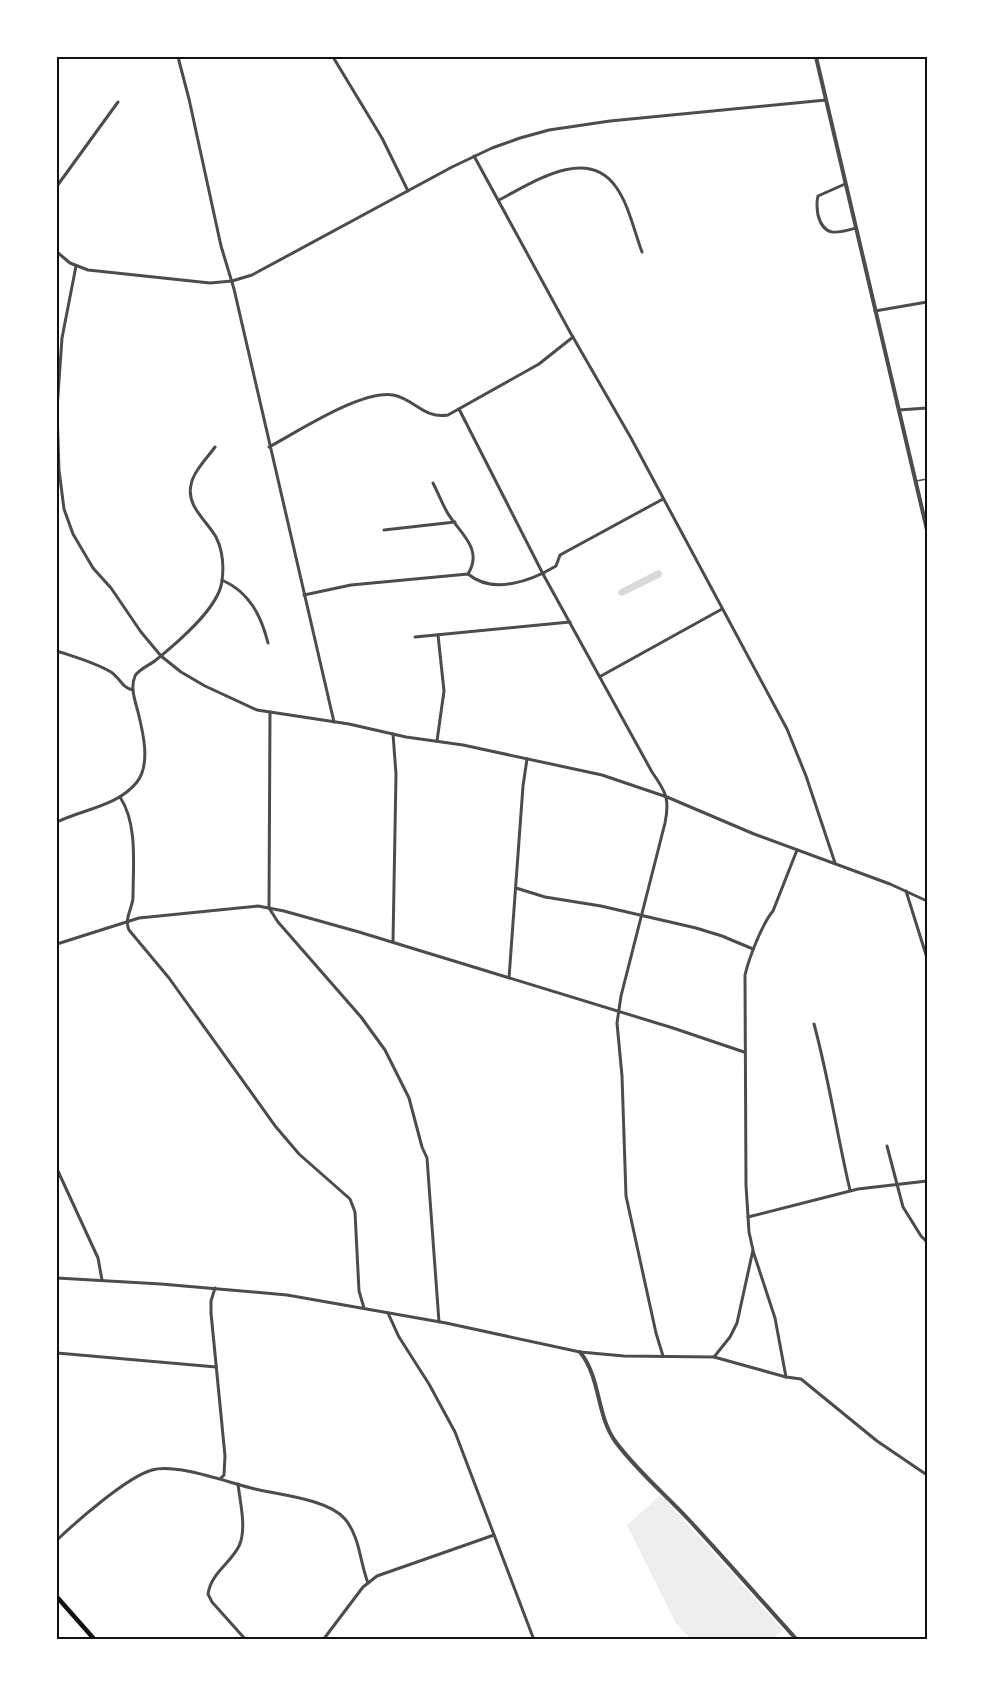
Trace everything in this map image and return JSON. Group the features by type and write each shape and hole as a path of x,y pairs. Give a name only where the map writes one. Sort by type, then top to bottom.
{"main road":[{"path":"57,1597 95,1640"}],"street":[{"path":"178,57 334,722"},
{"path":"333,57 382,138 408,191"},
{"path":"816,57 927,530"},
{"path":"57,252 76,266 88,270 210,283 232,281 252,275 474,156 520,138 564,127 826,100"},
{"path":"57,186 118,102"},
{"path":"474,156 663,499 794,745 836,864"},
{"path":"499,200 567,168 584,167 595,170 614,184 620,194 642,252"},
{"path":"846,184 818,196 816,205 821,225 828,231 856,228"},
{"path":"76,266 59,359 58,470 64,509 79,545 93,568 111,588 141,632 161,656 181,672 198,683 253,708 437,741 602,776 667,797 715,819 927,901"},
{"path":"875,311 927,302"},
{"path":"269,447 372,395 394,395 406,399 431,414 448,415 539,364 573,337"},
{"path":"899,410 927,408"},
{"path":"459,409 543,574 667,797 665,823 618,1011 626,1196 663,1356"},
{"path":"57,822 120,797 143,774 145,761 133,690 136,674 161,656 211,606 222,580 222,551 209,525 195,508 191,497 191,485 215,447"},
{"path":"433,483 448,514 466,535 473,566 468,574"},
{"path":"304,595 351,585 468,574 477,582 492,585 508,584 543,574 556,566 560,555 663,499"},
{"path":"384,530 454,522"},
{"path":"222,580 243,592 263,622 268,643"},
{"path":"600,677 722,609"},
{"path":"415,637 570,622"},
{"path":"437,741 444,691 438,634"},
{"path":"57,651 103,668 115,675 125,687 133,690"},
{"path":"270,712 269,908 278,922 361,1017 385,1050 405,1087 427,1158 439,1322"},
{"path":"393,734 396,774 393,942"},
{"path":"509,978 527,759"},
{"path":"120,797 129,811 132,830 133,906 127,921 129,930 153,956 276,1127 299,1154 350,1199 355,1212 359,1291 364,1308"},
{"path":"786,1377 775,1318 748,1232 744,983 753,949 773,910 797,850"},
{"path":"516,888 545,897 709,932 753,949"},
{"path":"906,891 915,927 927,958"},
{"path":"57,944 127,921 239,907 269,908 393,942 744,1052"},
{"path":"814,1024 850,1190"},
{"path":"887,1146 903,1208 927,1242"},
{"path":"57,1169 98,1258 102,1280"},
{"path":"748,1217 850,1190 927,1181"},
{"path":"714,1357 730,1337 737,1323 753,1250"},
{"path":"57,1278 287,1295 439,1322 580,1352 624,1356 714,1357 801,1379 877,1441 927,1475"},
{"path":"215,1288 211,1306 225,1456 224,1475 220,1479"},
{"path":"388,1313 399,1337 429,1384 455,1432 534,1640"},
{"path":"580,1352 591,1369 602,1416 614,1439 797,1640"},
{"path":"57,1353 216,1367"},
{"path":"57,1540 83,1517 142,1473 162,1469 194,1473 300,1499 336,1511 345,1518 356,1539 368,1583"},
{"path":"238,1484 241,1540 238,1549 214,1578 208,1594 212,1602 246,1640"},
{"path":"323,1640 368,1583 377,1576 494,1534"}],"lane":[{"path":"915,482 927,479"}],"shaded area":[{"path":"658,570 662,572 661,577 622,596 618,594 619,590"},
{"path":"661,1495 783,1630 772,1640 692,1640 675,1622 627,1525"}]}
